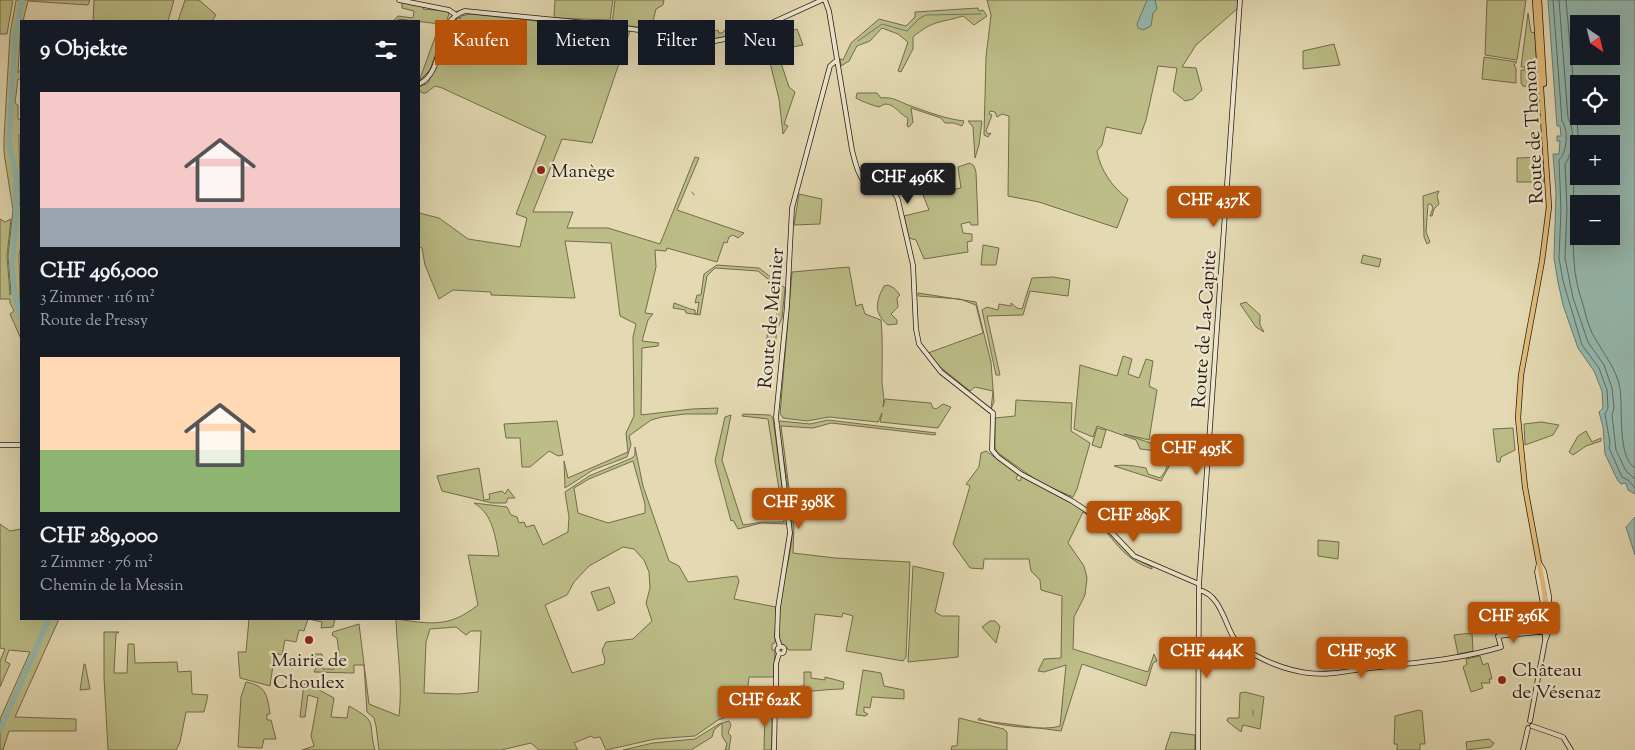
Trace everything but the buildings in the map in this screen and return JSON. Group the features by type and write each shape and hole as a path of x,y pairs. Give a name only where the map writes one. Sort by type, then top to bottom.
{"main road":[{"name":"Route de Thonon","path":"1535,0 1549,200 1542,261"},
{"name":"Route de Thonon","path":"1539,0 1552,201 1550,230 1542,261 1522,367 1518,409 1525,485 1539,562"},
{"path":"1539,562 1547,620"}],"street":[{"path":"399,0 449,10 456,15"},
{"path":"420,83 431,73 449,24 456,15 471,11 610,26 698,40 718,41 748,34 823,0 828,7 852,150 858,170 871,188 890,190 897,196 913,265 916,329 919,344 941,372 993,413 992,450 998,457 1021,474 1072,501 1102,521 1134,556 1199,584"},
{"name":"Route de La-Capite","path":"1198,750 1199,584 1240,0"},
{"name":"Route de Meinier","path":"774,750 775,707 780,702 776,698 776,664 780,647 777,634 778,608 790,533 776,417 787,306 792,208 830,66 837,60"},
{"path":"0,444 20,445"},
{"name":"Route de Thonon","path":"1539,562 1537,572 1543,604 1545,640"},
{"name":"Route de Thonon","path":"1530,727 1545,640 1549,631 1547,589 1543,569 1539,562"},
{"path":"1199,590 1204,591 1216,603 1240,646 1281,666 1301,672 1329,674 1459,658 1501,647 1498,636 1549,631"},
{"path":"1523,750 1530,727 1563,737 1571,750"}],"green space":[{"path":"0,0 13,0 7,34 0,34"},
{"path":"16,0 90,0 88,5 28,1 23,20 20,20 18,73 20,70 20,79 18,79 15,103 18,105 18,119 20,120 20,337 10,314 14,311 10,299 0,299 0,219 5,222 11,219 7,256 10,295 11,292 8,256 13,210 4,153 10,34"},
{"path":"94,0 174,0 168,20 93,20"},
{"path":"185,0 199,0 216,15 213,20 178,20"},
{"path":"555,0 613,0 610,20 554,18"},
{"path":"615,0 664,0 663,5 656,9 653,20 638,20 638,27 628,26 628,20 612,20"},
{"path":"987,0 1238,0 1237,9 1196,45 1182,67 1196,68 1202,90 1193,99 1185,101 1173,91 1177,68 1158,66 1141,134 1106,127 1102,145 1097,151 1101,165 1117,190 1128,199 1117,228 1039,202 1008,196 1009,116 1002,114 997,117 995,112 990,111 989,114 992,115 986,131 988,134 991,133 988,137 984,135 986,57 991,15"},
{"path":"1487,0 1526,0 1517,60 1485,55"},
{"path":"402,2 424,7 423,9 447,11 449,14 447,20 435,20 435,23 420,22 420,20 394,20 398,16 413,18 414,11 402,8"},
{"path":"978,8 979,11 983,10 987,16 974,25 963,16 932,25 913,37 913,49 901,72 898,71 908,42 898,34 882,28 870,41 857,46 849,61 841,66 840,59 843,60 851,43 879,19 906,26 915,17 915,12"},
{"path":"1528,13 1531,32 1535,33 1538,88 1523,86 1521,83 1521,70 1525,70 1525,67 1521,67"},
{"path":"470,14 526,20 456,20 459,17 460,19 461,16"},
{"path":"527,20 537,21 537,65 618,65 592,143 562,139 533,212 573,212 567,228 608,228 660,244 695,157 699,158 677,210 744,233 738,238 733,235 729,237 727,243 724,242 717,262 667,248 666,251 655,250 656,267 645,313 653,314 648,320 642,341 659,343 658,346 642,348 641,415 718,408 717,414 685,414 651,420 629,436 631,445 627,457 593,470 565,488 564,461 568,478 628,452 626,433 634,416 633,337 636,324 620,316 611,243 565,241 575,298 491,295 491,292 453,290 439,299 425,265 422,248 420,247 420,213 439,218 468,239 520,247 527,218 516,214 546,136 442,88 435,86 426,93 422,93 420,87 428,83 435,64 527,65"},
{"path":"797,29 803,45 794,47 794,30"},
{"path":"718,30 719,33 725,30 725,37 715,38 715,31"},
{"path":"435,38 435,55 430,70 420,80"},
{"path":"1334,44 1340,65 1303,69 1303,51"},
{"path":"1484,57 1517,62 1514,65 1516,68 1516,83 1482,79"},
{"path":"770,65 782,65 789,87 795,92 784,124 788,126 783,134 779,99"},
{"path":"857,93 877,93 881,98 893,99 937,115 964,121 962,126 954,123 945,123 941,118 911,108 913,122 909,127 907,126 908,118 894,107 885,104 879,107 868,103 856,98"},
{"path":"968,121 982,121 979,145 975,158 973,127"},
{"path":"1543,157 1544,182 1517,182 1517,158"},
{"path":"970,163 974,166 976,172 978,225 971,225 970,222 961,224 963,233 972,234 972,241 967,242 968,252 924,259 916,240 909,238 904,216 929,210 923,195 961,188 958,167"},
{"path":"1439,191 1437,196 1439,204 1434,209 1432,216 1430,216 1433,208 1431,204 1428,204 1426,232 1430,242 1427,244 1424,237 1423,196"},
{"path":"799,194 822,199 820,224 794,225"},
{"path":"983,245 999,248 996,265 981,265"},
{"path":"1363,255 1381,259 1379,267 1361,263"},
{"path":"717,265 759,268 785,288 782,318 777,329 775,347 766,346 768,328 775,329 779,288 758,271 715,268 707,276 700,315 686,313 685,310 673,308 674,303 695,310 695,314 697,314 699,302 695,303 697,295 701,295 704,274"},
{"path":"849,267 856,306 862,304 865,314 881,320 883,407 885,399 931,403 933,408 936,409 943,404 951,407 938,428 880,422 882,413 878,422 829,417 807,421 783,418 780,414 792,272"},
{"path":"1053,277 1070,280 1068,296 1030,291 1023,315 987,316 1000,375 996,375 982,310 987,307 998,310 999,304 1011,306 1011,303 1017,308 1022,309 1032,278"},
{"path":"888,285 894,288 900,295 897,298 898,307 891,314 897,320 897,324 888,325 880,316 877,307 884,286"},
{"path":"918,293 954,299 918,296"},
{"path":"962,300 976,302 991,362 994,402 991,409 993,391 975,387 970,391 939,366 928,353 983,333 976,305"},
{"path":"1246,302 1260,315 1260,325 1264,332 1256,327 1240,304"},
{"path":"1123,356 1132,359 1128,374 1139,378 1146,359 1153,361 1149,386 1157,390 1149,440 1124,434 1177,452 1161,481 1114,466 1126,465 1146,468 1148,474 1160,478 1165,472 1167,465 1164,452 1140,449 1136,440 1097,426 1093,437 1074,429 1080,365 1117,376"},
{"path":"1016,400 1072,403 1071,431 1090,443 1073,497 1040,483 997,452 995,447 995,418 1015,416"},
{"path":"743,414 770,415 773,418 787,524 761,523 738,529 733,520 731,521 715,461 725,417 731,415 722,460 743,525 763,522 784,522 768,419 742,416"},
{"path":"828,420 936,433 935,435 831,423 813,428 781,426 794,527 793,553 835,558 910,562 906,657 903,661 846,651 853,616 843,613 842,617 815,614 811,650 789,650 780,642 778,630 779,604 791,549 792,522 778,423 780,421 810,424"},
{"path":"557,421 563,455 558,456 549,451 530,467 522,467 520,438 506,438 504,424"},
{"path":"1541,422 1559,425 1553,435 1525,445 1524,424"},
{"path":"1097,428 1106,430 1101,448 1092,445"},
{"path":"1513,428 1515,450 1501,457 1500,462 1497,462 1493,429"},
{"path":"1586,431 1592,442 1601,438 1601,441 1586,446 1573,455 1569,452 1578,436"},
{"path":"635,447 643,486 669,561 679,566 688,582 737,576 739,581 734,599 776,607 775,643 772,644 772,650 775,650 774,677 749,677 745,711 718,720 695,736 655,739 606,750 600,737 594,738 591,736 574,743 578,750 539,750 531,743 501,750 379,750 374,718 367,712 364,665 354,665 354,673 314,672 316,668 314,654 322,654 323,669 334,669 334,653 339,653 337,638 332,635 333,632 359,624 369,704 399,716 400,680 396,620 430,623 449,621 468,612 478,605 468,555 499,556 489,519 474,503 507,507 511,515 517,517 519,523 524,522 526,527 534,525 543,545 568,532 569,517 565,492 589,476 635,455","holes":["633,461 645,504 645,513 608,523 578,513 574,488 589,479","623,547 634,549 644,560 649,572 650,588 646,603 652,621 633,639 606,642 602,650 605,660 604,664 572,673 545,605 567,595 574,582 589,566","456,627 466,635 471,631 481,631 478,692 459,694 424,693 426,642 430,629"]},
{"path":"986,451 1018,474 1016,479 1020,481 1022,476 1091,515 1129,552 1152,567 1152,569 1130,558 1093,519 1083,512 1068,543 1084,566 1087,578 1085,595 1074,617 1073,649 1148,672 1154,654 1157,661 1153,663 1146,686 1082,664 1061,731 1037,728 1060,726 1066,665 1044,672 1038,671 1044,659 1061,658 1062,596 1041,590 1040,580 1031,571 1029,559 984,559 983,569 970,568 953,544 970,486 966,484 979,467 981,453"},
{"path":"479,468 484,500 490,499 489,494 502,491 505,494 508,489 515,498 508,498 506,503 492,503 442,491 437,476"},
{"path":"0,524 10,531 20,529 20,620 59,620 15,717 76,719 76,731 9,731 3,750 0,750 0,719 30,652 9,650 5,661 10,664 0,687 0,661 5,649 0,648"},
{"path":"1318,540 1339,542 1338,559 1318,556"},
{"path":"913,566 944,573 935,612 942,616 959,616 958,657 908,662"},
{"path":"609,587 615,603 598,611 591,592"},
{"path":"249,620 308,620 304,631 299,630 296,642 285,640 282,655 277,654 274,658 270,686 240,678 238,652 246,652"},
{"path":"313,620 335,620 333,627 321,628 322,622"},
{"path":"990,621 995,621 1000,626 996,643 982,627"},
{"path":"104,632 119,632 116,634 114,673 127,673 128,644 134,644 135,663 177,662 178,672 191,671 192,694 208,695 204,712 186,712 180,742 176,750 108,750 104,677"},
{"path":"1472,633 1473,651 1458,654 1454,635"},
{"path":"1480,656 1483,665 1488,663 1492,679 1489,679 1490,683 1481,683 1483,688 1471,692 1463,667 1467,664 1466,659"},
{"path":"84,664 90,689 80,690"},
{"path":"863,670 881,673 884,686 904,690 904,699 872,697 870,708 864,707 864,712 868,714 866,716 856,715"},
{"path":"804,672 811,672 811,678 825,680 825,677 844,682 843,689 781,691 778,696 778,688 804,686"},
{"path":"246,682 262,689 268,701 270,714 267,714 267,720 271,720 276,739 264,739 262,748 238,747 241,697"},
{"path":"304,684 310,685 334,698 331,717 347,718 349,706 365,716 371,724 375,750 302,750 314,746 311,736 318,698 308,695 305,717 300,717"},
{"path":"1245,692 1264,697 1260,729 1243,725 1241,732 1227,721 1228,718 1239,718 1240,693"},
{"path":"765,707 772,709 772,750 764,750"},
{"path":"1419,710 1422,711 1425,744 1420,744 1420,750 1397,750 1397,744 1394,744 1395,716"},
{"path":"959,718 1004,729 1007,732 1007,750 951,750 952,746 957,746"},
{"path":"729,721 731,725 728,733 731,736 729,750 725,750 727,744 722,736 722,723"},
{"path":"986,721 1037,728 1019,727"},
{"path":"722,723 714,730 712,737 691,750 623,750 653,743 695,739"},
{"path":"1171,732 1195,735 1195,750 1165,750"},
{"path":"1489,739 1494,743 1491,747 1467,750 1466,742"}],"water":[{"path":"1147,0 1155,0 1157,9 1153,13 1151,26 1143,30 1138,28 1137,24"},
{"path":"1548,0 1635,0 1635,494 1628,490 1626,483 1621,484 1618,481 1605,454 1603,427 1599,412 1603,408 1602,391 1594,371 1578,348 1563,305 1558,282 1554,258 1556,192 1553,154 1559,154 1560,141 1557,141 1557,136 1561,136 1560,126 1557,126"},
{"path":"1635,517 1635,555 1626,527"}],"waterway":[{"path":"20,314 15,296 12,263 16,223 16,176 9,143 15,38 22,0"},
{"path":"858,41 882,24 907,31 920,18 926,15 981,14"},
{"path":"16,204 20,203"},
{"path":"0,730 49,620"},
{"path":"1253,710 1253,715"}],"tunnel":[{"path":"1546,633 1547,620"}],"place":[{"name":"Manège","path":"541,170"},
{"name":"Mairie de Choulex","path":"309,640"},
{"name":"Château de Vésenaz","path":"1502,680"}]}
